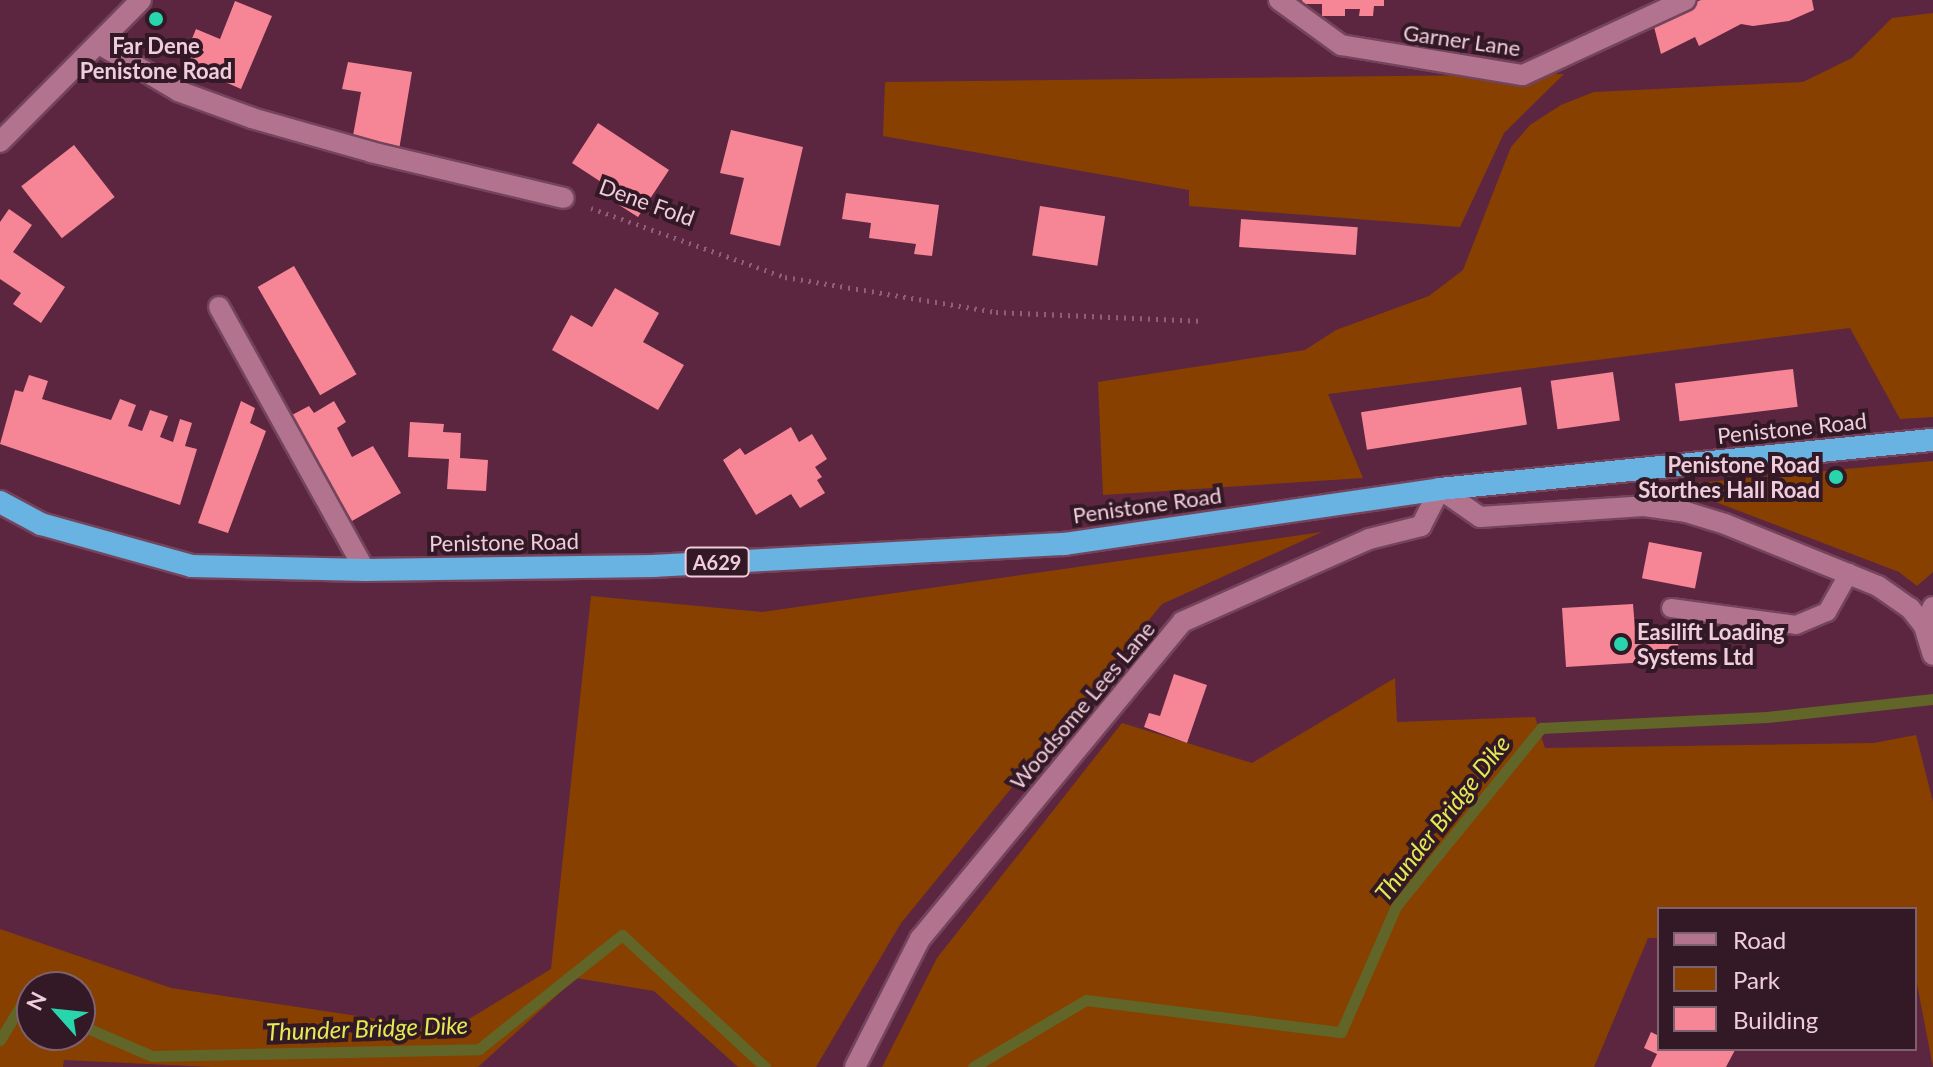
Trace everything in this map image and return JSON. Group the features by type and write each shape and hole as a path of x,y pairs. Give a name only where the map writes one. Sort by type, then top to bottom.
{"highway":[{"name":"Penistone Road","path":"0,502 41,524 191,566 365,570 654,566 1064,544 1440,489 1933,440"}],"street":[{"path":"0,142 141,0"},
{"name":"Garner Lane","path":"1279,0 1341,45 1523,75 1685,0"},
{"name":"Dene Fold","path":"99,44 178,91 252,118 371,152 564,198"},
{"path":"219,307 365,570"},
{"path":"1440,489 1480,517 1644,506 1686,512 1878,586 1928,617 1933,655"},
{"name":"Woodsome Lees Lane","path":"855,1067 920,939 1182,622 1369,539 1421,526 1440,489"}],"lane":[{"path":"1671,608 1796,625 1827,612 1849,573"}],"path":[{"name":"Dene Fold","path":"564,198 785,277 996,312 1199,321"}],"green space":[{"path":"1933,13 1933,417 1900,419 1850,328 1328,394 1363,478 1103,495 1098,382 1305,350 1336,330 1429,296 1463,270 1511,147 1530,125 1561,105 1594,92 1803,82 1852,58 1892,18"},
{"path":"1564,74 1504,133 1460,227 1189,206 1189,190 883,136 885,82"},
{"path":"1933,461 1933,572 1917,586 1899,572 1687,491 1652,487"},
{"path":"1322,532 1162,604 901,923 816,1067 738,1067 654,991 576,978 478,1067 212,1067 64,1060 63,1067 0,1067 0,929 171,988 451,1030 551,969 591,596 762,612"},
{"path":"1395,678 1397,722 1535,717 1545,748 1874,743 1916,735 1933,802 1933,1067 1917,984 1917,907 1657,907 1657,938 1648,938 1594,1067 882,1067 937,958 1122,723 1252,763"}],"building":[{"path":"1302,0 1384,0 1384,6 1374,6 1373,16 1359,16 1360,9 1345,9 1345,16 1322,16 1322,4 1302,4"},
{"path":"1701,0 1812,0 1814,10 1789,21 1753,26 1741,24 1699,46 1695,37 1661,54 1652,19"},
{"path":"235,1 272,16 241,89 182,63 196,29 220,39"},
{"path":"348,62 412,72 399,150 352,141 361,92 342,89"},
{"path":"598,123 669,170 638,217 616,203 621,195 572,163"},
{"path":"731,130 803,147 780,246 730,234 744,178 720,173"},
{"path":"74,145 115,197 62,238 21,186"},
{"path":"846,193 939,205 932,256 914,254 916,244 869,238 871,223 842,219"},
{"path":"1040,206 1105,216 1097,266 1032,255"},
{"path":"9,209 32,225 13,252 65,287 41,323 13,304 21,293 0,279 0,222"},
{"path":"1241,219 1358,227 1356,255 1239,247"},
{"path":"294,266 356,374 320,395 258,287"},
{"path":"615,288 659,313 643,342 684,365 658,410 552,350 571,315 592,327"},
{"path":"1793,369 1798,407 1680,421 1675,384"},
{"path":"1613,372 1620,421 1557,429 1551,381"},
{"path":"29,375 48,381 42,399 111,420 120,399 136,405 128,426 142,431 150,410 168,416 160,437 173,442 180,419 192,423 185,446 197,449 180,505 0,444 15,390 23,392"},
{"path":"1521,387 1527,425 1367,450 1361,412"},
{"path":"241,401 255,408 250,423 266,431 228,533 198,523"},
{"path":"334,401 346,422 337,428 352,457 373,446 401,493 352,521 290,416 309,406 314,413"},
{"path":"410,422 444,424 443,432 461,433 460,458 488,460 486,491 447,489 449,459 408,457"},
{"path":"791,427 799,442 812,434 827,459 815,467 822,477 817,480 825,493 800,508 791,494 756,515 723,460 740,448 745,455"},
{"path":"1649,542 1702,552 1695,589 1642,578"},
{"name":"Easilift Loading Systems Ltd","path":"1633,604 1635,628 1677,625 1679,660 1566,667 1562,608"},
{"path":"1174,674 1207,685 1187,743 1144,727 1149,713 1160,716"},
{"path":"1651,1032 1657,1035 1657,1051 1734,1051 1726,1067 1651,1067 1657,1054 1644,1048"}],"waterway":[{"name":"Thunder Bridge Dike","path":"973,1067 1086,1000 1341,1032 1396,906 1541,728 1767,717 1933,699"},
{"name":"Thunder Bridge Dike","path":"96,1032 152,1056 479,1049 622,935 765,1067"},
{"name":"Thunder Bridge Dike","path":"0,1040 16,1013"}],"place":[{"name":"Far Dene Penistone Road","path":"156,19"},
{"name":"Penistone Road Storthes Hall Road","path":"1836,477"},
{"name":"Easilift Loading Systems Ltd","path":"1621,644"}]}
